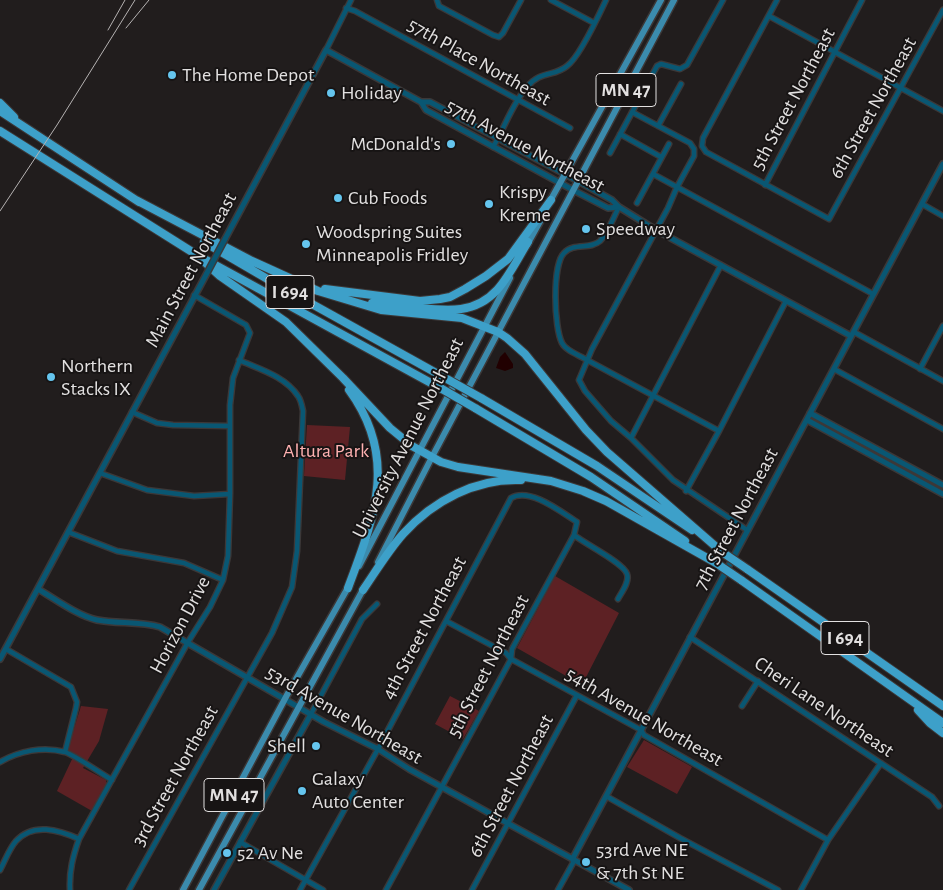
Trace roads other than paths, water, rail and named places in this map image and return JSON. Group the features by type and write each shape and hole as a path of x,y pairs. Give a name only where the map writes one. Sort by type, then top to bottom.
{"highway":[{"path":"0,103 20,124"},
{"name":"I 694","path":"0,111 136,200 276,284 552,438 747,569 943,706"},
{"name":"I 694","path":"0,131 197,255 442,389 597,481 943,723"},
{"path":"136,200 239,255 288,278 336,297 381,310 453,317 484,326 508,338 525,354 586,430 608,452 722,552"},
{"path":"288,278 342,292 420,300 445,298 466,289 493,272 508,259 551,200"},
{"path":"336,297 366,303 447,310 469,308 486,300 498,289 528,242"},
{"path":"197,255 220,276 281,318 343,378 397,435 419,450 446,464 465,469 566,485 606,501 716,563"},
{"path":"313,349 357,401 368,424 376,450 378,483 374,512 348,588"},
{"path":"363,590 392,547 408,529 430,510 451,496 480,485 506,481 540,481 566,485"},
{"path":"858,647 943,700"},
{"path":"912,702 930,723 943,733"}],"main road":[{"name":"University Avenue Northeast","path":"183,890 285,700 348,588 528,242 661,0"},
{"name":"University Avenue Northeast","path":"199,890 363,590 674,0"}],"street":[{"name":"Main Street Northeast","path":"0,659 225,240 351,0"},
{"path":"437,1 439,6 499,37 521,0"},
{"path":"551,0 594,23"},
{"path":"493,148 522,92 533,80 541,75 562,70 573,61 606,0"},
{"path":"610,153 657,66 661,64 680,69 690,62 723,0"},
{"path":"765,185 706,152 702,146 703,138 777,0"},
{"name":"5th Street Northeast","path":"765,185 862,0"},
{"name":"57th Place Northeast","path":"346,8 355,11 570,128"},
{"name":"6th Street Northeast","path":"765,185 829,219 943,10"},
{"path":"768,16 943,111"},
{"name":"57th Avenue Northeast","path":"326,50 421,102 430,102 566,174 612,200 618,207 656,230 786,301 852,334"},
{"path":"658,126 681,84"},
{"name":"57th Avenue Northeast","path":"421,102 426,110 560,184 608,208 618,207"},
{"path":"632,112 690,144 694,149 694,156 676,187 668,208 587,360 579,380 585,391 611,421 673,480 747,530"},
{"path":"620,134 662,157"},
{"path":"637,203 669,144"},
{"name":"7th Street Northeast","path":"558,890 573,858 690,637 943,164"},
{"path":"652,174 874,294"},
{"path":"922,204 943,216"},
{"path":"618,207 599,241 590,246 570,248 565,252 559,264 556,288 559,337 566,348 719,431"},
{"path":"630,438 720,265"},
{"name":"Horizon Drive","path":"70,890 69,873 79,839 188,642 210,607 223,580 228,556 230,405 233,378 250,333 246,325 194,295"},
{"path":"686,490 719,431 786,301"},
{"path":"920,369 943,326"},
{"path":"852,334 943,381"},
{"name":"3rd Street Northeast","path":"129,890 272,633 292,588 298,551 303,411 299,397 289,385 277,376 239,360"},
{"path":"834,369 943,429"},
{"path":"132,412 157,423 230,426"},
{"path":"810,413 943,485"},
{"path":"806,420 943,494"},
{"path":"873,457 877,449"},
{"path":"100,473 147,490 194,496 230,494"},
{"name":"4th Street Northeast","path":"300,890 378,749 511,498 524,494 543,502 577,522 574,535"},
{"path":"68,532 117,551 184,563 223,580"},
{"path":"574,535 622,567 628,575 618,600"},
{"name":"5th Street Northeast","path":"386,890 511,659 512,649 574,535"},
{"name":"53rd Avenue Northeast","path":"38,589 94,619 150,624 160,627 299,708 378,749 442,787 629,890"},
{"path":"214,890 362,619 377,604"},
{"name":"54th Avenue Northeast","path":"446,621 641,730 644,735 828,840"},
{"name":"Cheri Lane Northeast","path":"690,637 932,797 939,806"},
{"path":"6,649 71,687 77,702 66,752"},
{"path":"742,706 758,681"},
{"name":"6th Street Northeast","path":"472,890 577,695"},
{"path":"0,762 12,755 29,750 66,752 112,780"},
{"path":"801,890 828,840 881,763"},
{"path":"606,796 778,890"},
{"path":"0,870 15,842 30,832 40,829 53,830 79,839"},
{"path":"240,842 323,890"}],"railway":[{"path":"108,30 125,0"},
{"path":"0,211 57,125 135,0"},
{"path":"126,28 149,0"}],"place":[{"name":"The Home Depot","path":"172,75"},
{"name":"Holiday","path":"331,93"},
{"name":"McDonald's","path":"451,144"},
{"name":"Cub Foods","path":"338,198"},
{"name":"Krispy Kreme","path":"489,204"},
{"name":"Speedway","path":"586,229"},
{"name":"Woodspring Suites Minneapolis Fridley","path":"306,244"},
{"name":"Northern Stacks IX","path":"51,377"},
{"name":"Shell","path":"316,746"},
{"name":"Galaxy Auto Center","path":"302,791"},
{"name":"52 Av Ne","path":"227,853"},
{"name":"53rd Ave NE & 7th St NE","path":"586,862"}],"park label":[{"name":"Altura Park","path":"326,451"}]}
